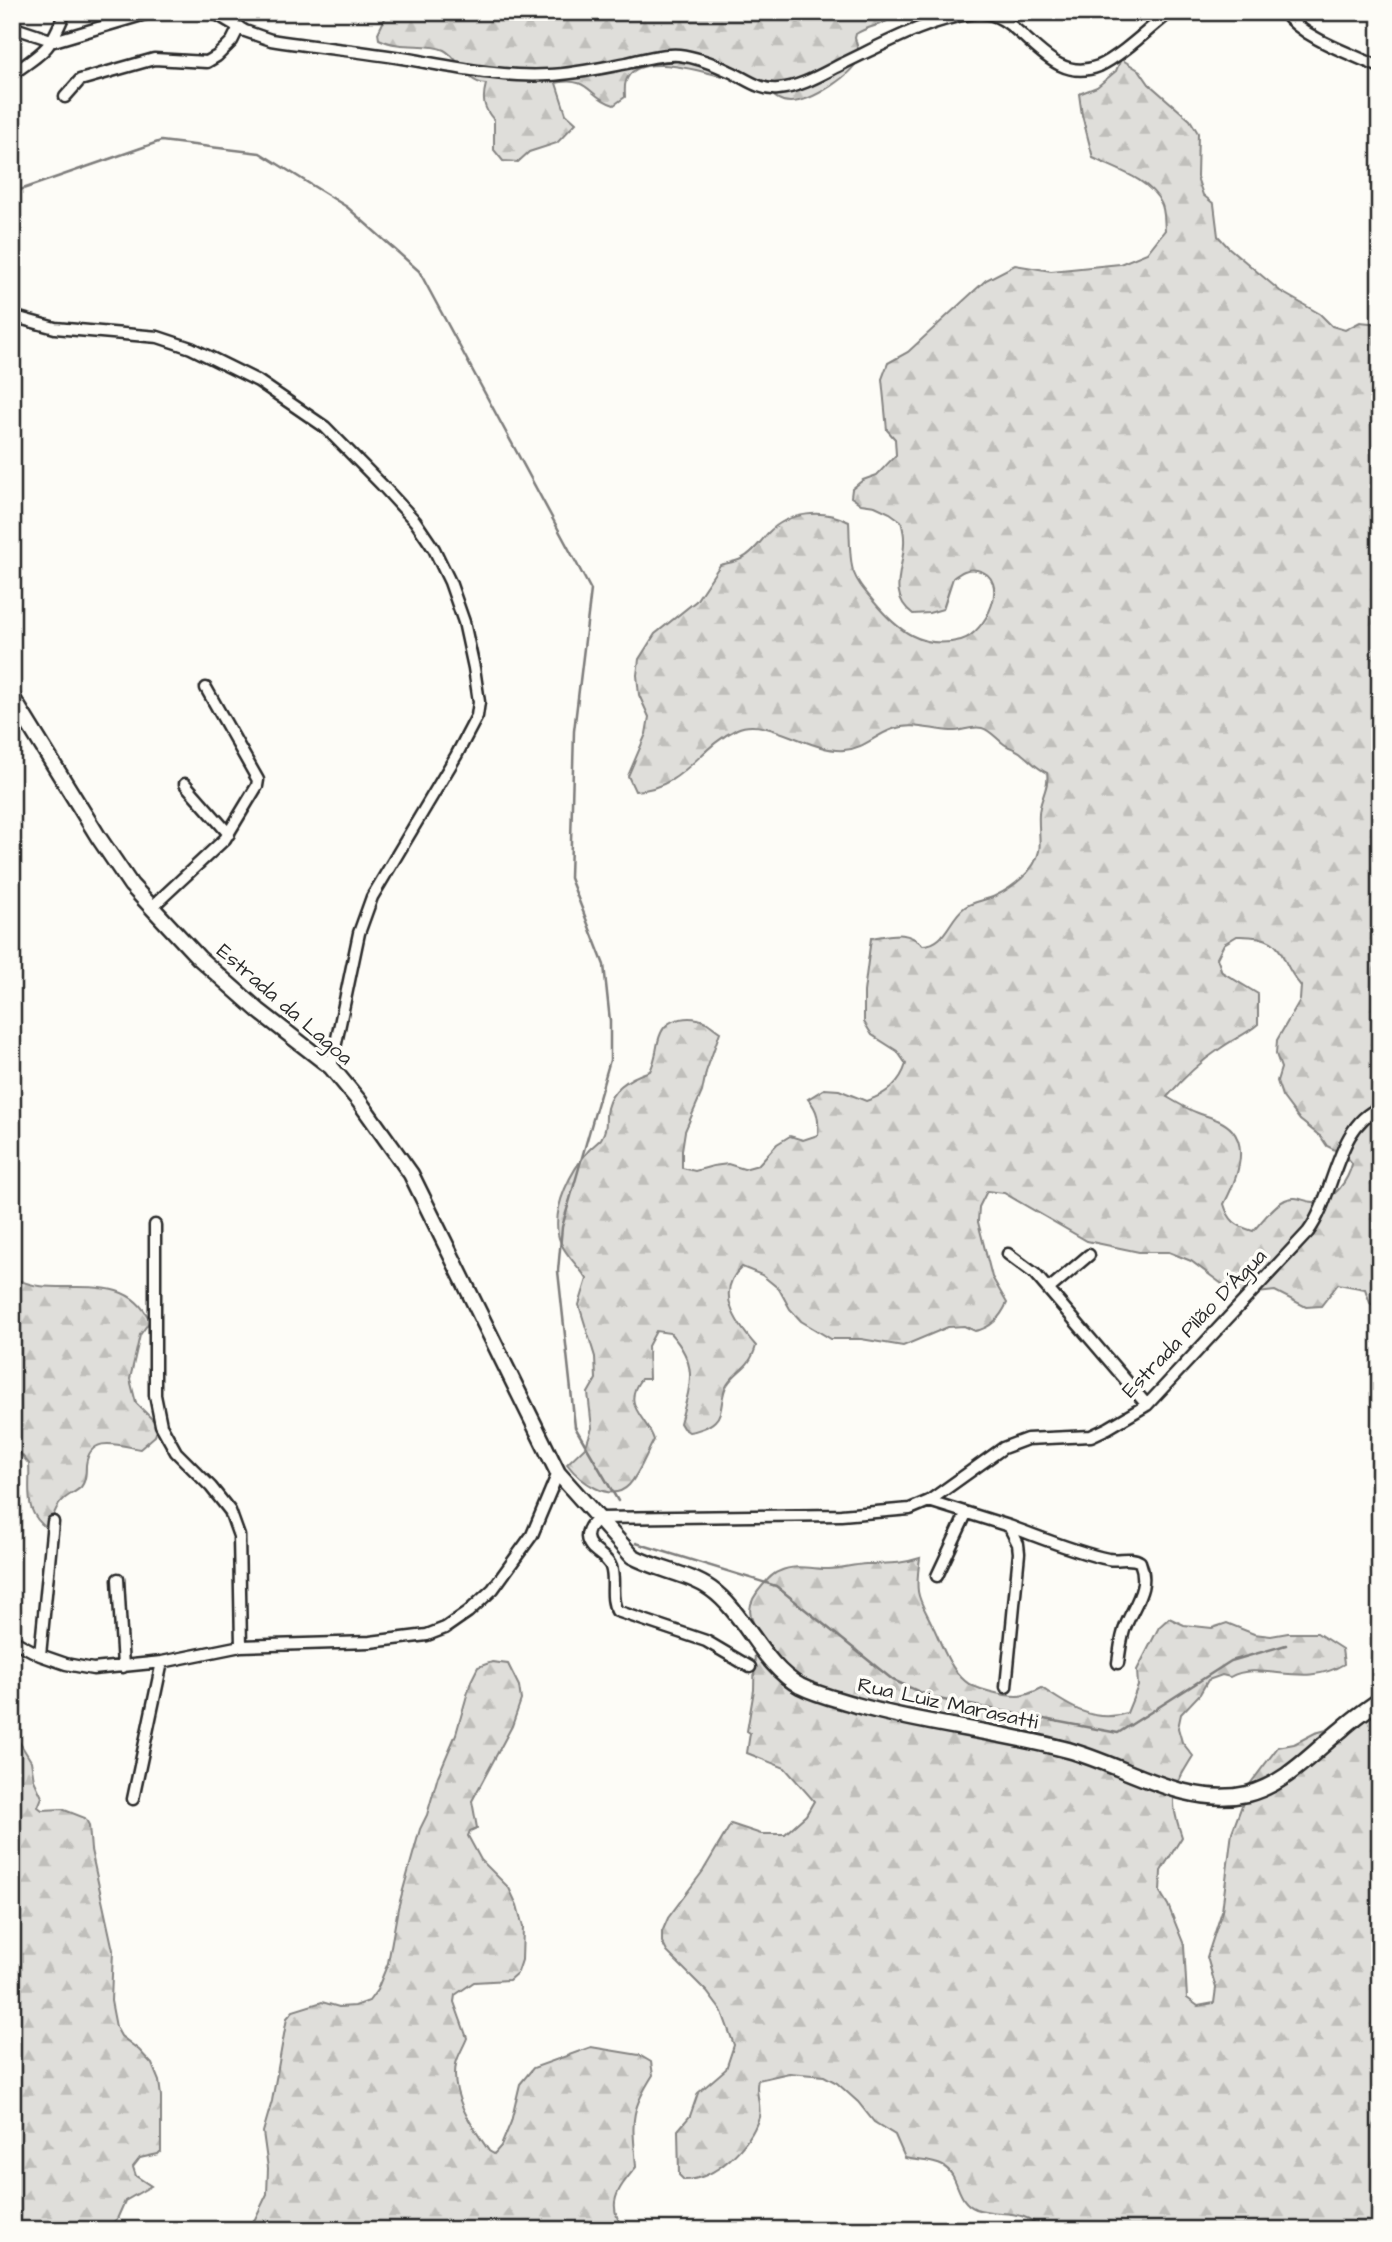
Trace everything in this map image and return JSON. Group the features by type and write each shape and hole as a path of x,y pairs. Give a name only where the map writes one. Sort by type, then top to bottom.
{"street":[{"path":"12,74 45,52 54,41 65,12"},
{"path":"12,27 54,41 152,12"},
{"path":"214,12 239,27 271,40 503,73 547,76 677,55 715,64 752,83 777,89 807,81 933,23 987,12 997,15 1040,53 1057,63 1077,70 1098,66 1170,12"},
{"path":"1284,12 1295,25 1307,33 1380,67"},
{"path":"65,97 80,80 155,59 206,61 217,56 232,41 239,27"},
{"path":"12,316 55,328 158,337 191,348 258,381 325,427 382,485 415,522 434,549 450,582 464,622 474,668 479,702 477,716 372,897 359,933 331,1067"},
{"path":"151,908 229,834 258,780 206,688"},
{"name":"Estrada da Lagoa","path":"12,697 131,885 199,958 331,1067 411,1174 558,1473"},
{"path":"185,784 229,834"},
{"name":"Estrada Pilão D'Água","path":"598,1518 841,1515 910,1509 929,1501 1003,1448 1027,1439 1091,1436 1108,1428 1147,1405 1314,1224 1326,1200 1346,1143 1359,1123 1370,1112 1380,1108"},
{"path":"155,1225 155,1395 161,1426 176,1452 211,1487 230,1511 239,1536 241,1646"},
{"path":"1008,1254 1035,1274 1049,1289 1147,1405"},
{"path":"1049,1289 1089,1255"},
{"path":"12,1640 40,1655 93,1669 162,1662 241,1646 405,1640 427,1635 445,1628 468,1612 493,1589 532,1535 558,1473"},
{"name":"Rua Luiz Marasatti","path":"558,1473 632,1556 646,1564 699,1583 719,1596 785,1676 814,1692 887,1714 1069,1750 1188,1792 1230,1797 1271,1786 1294,1771 1342,1728 1380,1699"},
{"path":"929,1501 1097,1556 1114,1560 1136,1559 1140,1562 1144,1584 1126,1625 1118,1663"},
{"path":"937,1576 966,1514"},
{"path":"598,1518 590,1526 587,1535 589,1544 610,1563 614,1606 617,1611 706,1641 750,1667"},
{"path":"40,1655 53,1522"},
{"path":"1006,1687 1019,1553 1018,1544 1009,1526"},
{"path":"118,1580 123,1667"},
{"path":"133,1799 162,1662"}],"green space":[{"path":"388,12 897,12 888,21 856,34 860,56 841,79 799,101 779,99 759,83 750,80 667,65 641,67 632,72 625,83 625,97 614,105 576,82 556,83 566,114 576,123 557,143 529,152 518,162 503,161 494,150 494,120 484,103 486,84 468,75 444,50 379,39 378,33"},
{"path":"1121,59 1140,71 1149,84 1190,120 1198,133 1197,177 1203,195 1214,204 1218,236 1228,247 1280,291 1320,314 1332,326 1345,330 1360,322 1380,324 1380,1311 1370,1303 1365,1289 1338,1284 1321,1306 1306,1307 1275,1291 1240,1295 1191,1261 1169,1252 1139,1252 1087,1241 1004,1193 987,1191 979,1207 978,1222 992,1277 1007,1303 990,1325 975,1331 964,1326 948,1327 903,1346 861,1339 831,1339 801,1321 790,1309 779,1289 762,1275 742,1267 734,1277 729,1297 735,1317 756,1346 750,1360 727,1385 718,1418 699,1430 689,1432 683,1428 680,1423 689,1386 689,1365 679,1344 670,1333 656,1331 648,1346 649,1379 641,1379 633,1397 637,1411 654,1440 629,1485 613,1492 595,1488 567,1464 586,1446 592,1428 588,1393 596,1379 595,1357 579,1305 587,1279 562,1246 557,1223 561,1200 570,1178 582,1158 601,1139 606,1127 607,1108 613,1094 629,1080 650,1071 659,1038 664,1028 674,1021 700,1020 720,1032 702,1092 685,1131 682,1168 695,1171 728,1164 744,1169 758,1165 777,1144 790,1136 803,1140 818,1135 817,1116 808,1099 824,1089 839,1090 866,1101 885,1092 896,1083 906,1064 897,1051 872,1035 864,1022 864,992 871,938 898,934 917,940 923,945 931,944 942,936 965,907 995,896 1022,878 1033,865 1039,851 1039,809 1048,778 1047,773 1020,752 978,727 955,731 900,727 858,747 844,750 817,746 775,730 749,726 723,737 666,783 635,791 628,776 646,734 649,717 639,695 639,659 655,634 696,601 720,565 745,557 776,526 796,516 807,514 829,515 849,522 855,576 883,612 901,629 922,640 947,642 961,640 979,628 992,606 993,583 988,575 977,570 961,572 953,578 943,609 913,614 905,606 898,588 904,548 901,521 875,506 861,504 851,497 852,489 863,480 877,475 896,455 895,439 887,430 882,379 888,363 908,352 986,280 1015,265 1051,271 1120,264 1147,253 1165,230 1162,206 1149,187 1093,158 1079,94 1097,87 1116,71","holes":["1237,936 1265,939 1279,949 1301,986 1300,1000 1277,1040 1276,1054 1281,1068 1277,1081 1282,1096 1300,1120 1321,1137 1327,1146 1343,1154 1352,1164 1344,1183 1335,1193 1316,1202 1294,1198 1285,1200 1253,1231 1234,1222 1224,1204 1240,1157 1240,1147 1232,1130 1216,1119 1190,1110 1167,1097 1206,1059 1258,1024 1258,994 1222,972 1217,958 1224,944"]},
{"path":"12,1278 39,1286 116,1291 141,1306 150,1321 140,1335 130,1379 136,1403 154,1421 157,1430 155,1436 140,1449 106,1444 93,1449 86,1465 83,1485 60,1503 49,1530 40,1523 31,1508 29,1464 20,1453 12,1451"},
{"path":"920,1558 917,1583 920,1599 948,1660 965,1681 982,1689 1012,1696 1027,1695 1042,1688 1072,1707 1093,1715 1115,1716 1127,1713 1138,1686 1137,1670 1159,1627 1169,1618 1184,1625 1212,1628 1227,1623 1254,1634 1271,1636 1317,1633 1342,1649 1344,1664 1329,1671 1298,1675 1255,1671 1230,1677 1222,1675 1208,1680 1200,1694 1181,1714 1178,1728 1182,1742 1193,1756 1174,1795 1175,1813 1182,1837 1161,1871 1160,1892 1184,1945 1187,1998 1198,2006 1214,2003 1216,1988 1207,1957 1222,1911 1232,1832 1250,1784 1278,1747 1294,1744 1315,1733 1342,1726 1380,1707 1380,2230 1042,2230 1019,2215 985,2211 969,2205 948,2170 934,2163 905,2158 895,2135 874,2122 858,2102 837,2083 824,2076 789,2073 758,2080 759,2117 748,2139 730,2159 719,2168 696,2178 684,2180 679,2175 678,2130 690,2116 698,2093 726,2069 734,2045 722,2012 707,1992 667,1952 662,1942 662,1932 668,1918 703,1871 731,1824 761,1834 785,1834 806,1815 814,1801 785,1768 747,1753 750,1733 747,1731 754,1690 755,1645 762,1637 751,1616 753,1598 769,1578 786,1569 829,1569 899,1563"},
{"path":"492,1662 508,1664 519,1686 521,1700 512,1726 472,1801 477,1828 470,1831 468,1836 481,1860 509,1888 517,1905 523,1927 522,1960 518,1972 509,1980 474,1982 455,1995 454,2002 467,2038 456,2064 456,2088 470,2121 489,2151 494,2154 501,2146 511,2122 520,2084 533,2068 591,2047 639,2055 651,2062 653,2075 639,2100 634,2119 636,2167 616,2197 615,2212 625,2230 243,2230 255,2219 267,2194 268,2168 263,2132 272,2101 287,2018 293,2011 322,2002 339,2007 355,2006 369,2001 377,1990 388,1963 398,1908 420,1829 456,1734 471,1681 478,1667"},
{"path":"12,1697 15,1735 31,1761 34,1780 42,1797 38,1807 42,1810 62,1809 85,1818 89,1825 91,1850 113,1950 111,2001 116,2027 121,2036 152,2064 159,2081 161,2151 140,2158 133,2167 136,2176 151,2186 125,2201 117,2219 103,2230 12,2230"}],"waterway":[{"path":"12,189 20,190 161,141 260,153 347,207 419,271 591,590 574,731 570,878 604,965 610,1021 610,1060 562,1227 558,1271 575,1427 618,1501"},
{"path":"636,1543 776,1586 893,1680 933,1698 1118,1733 1231,1661 1286,1645"}]}
